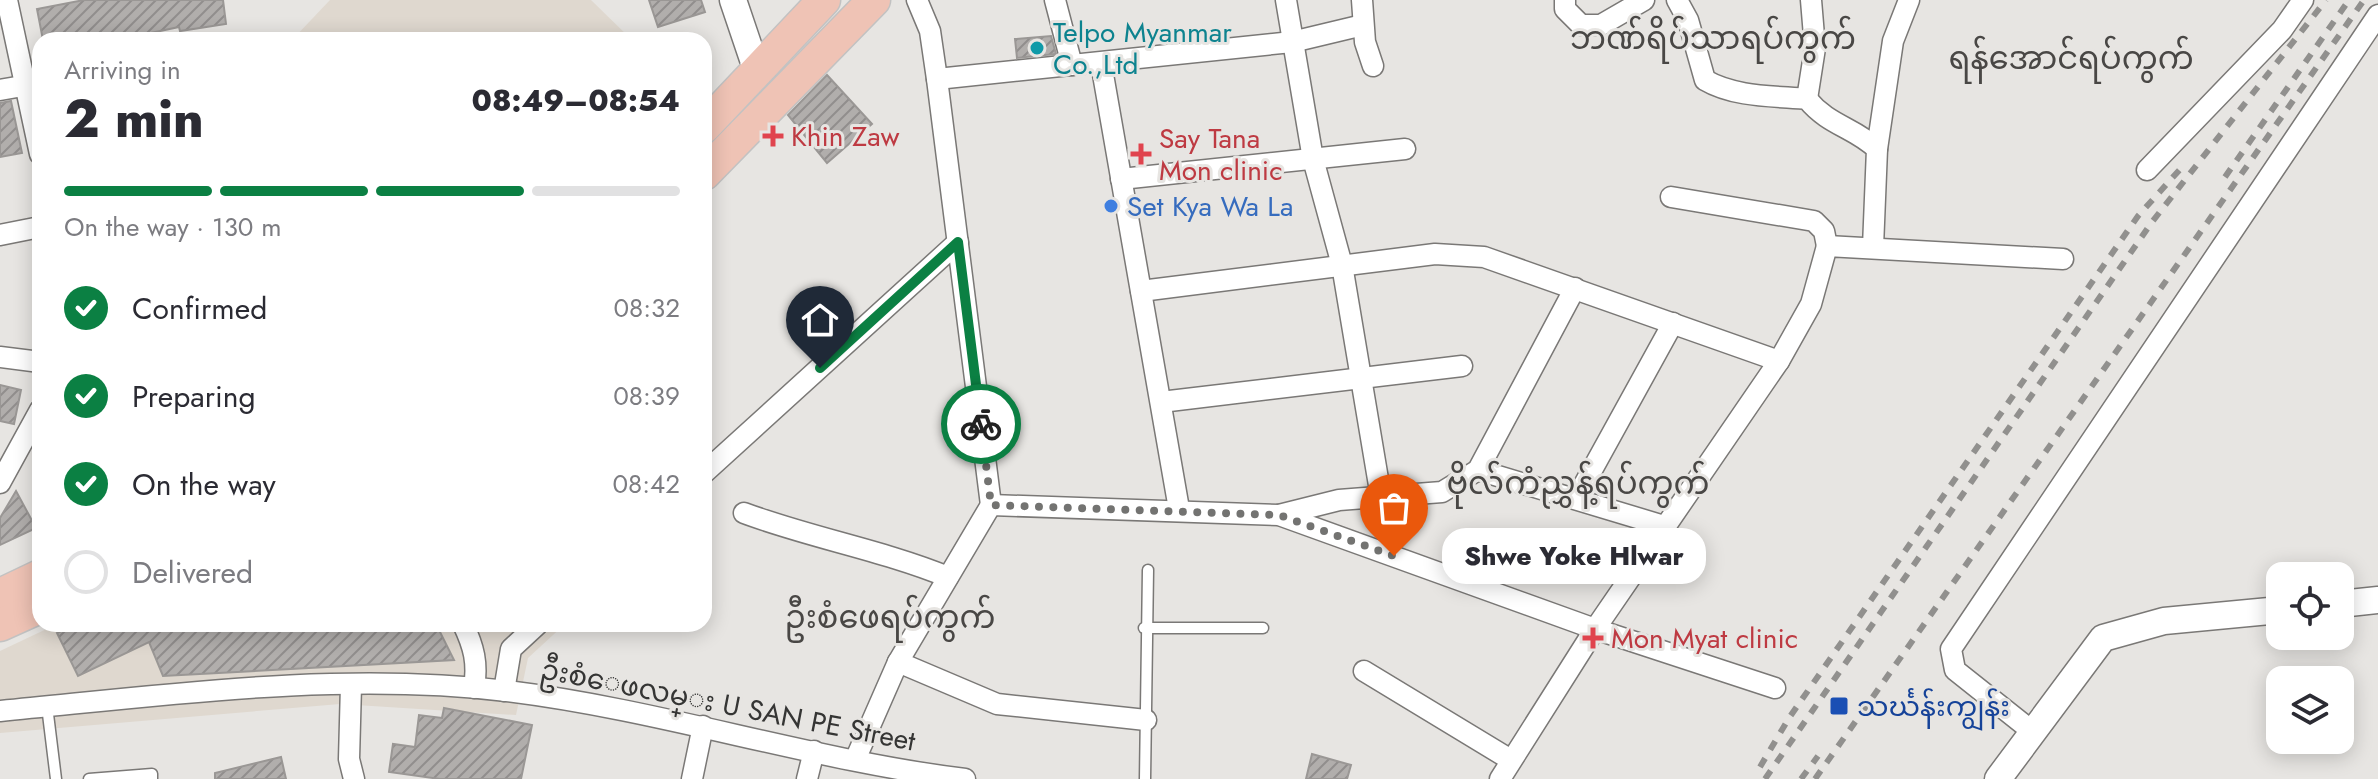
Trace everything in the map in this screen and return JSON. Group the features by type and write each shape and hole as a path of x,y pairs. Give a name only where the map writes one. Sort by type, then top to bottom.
{"main road":[{"path":"712,119 824,0"},
{"path":"712,154 784,93 874,0"},
{"path":"757,71 784,93"},
{"path":"0,595 32,580"},
{"path":"0,625 32,611"}],"street":[{"path":"0,90 32,84 7,0"},
{"path":"733,0 757,71"},
{"path":"855,760 898,662 991,505 930,31 917,0"},
{"path":"1055,0 1072,65"},
{"path":"1286,0 1313,159 1342,265 1381,497"},
{"path":"1362,0 1363,25 1373,66"},
{"path":"1565,0 1565,9 1581,25 1601,25 1644,0"},
{"path":"1677,0 1688,20 1705,80 1732,90 1807,99 1829,120 1865,138 1877,149"},
{"path":"1807,99 1815,48 1811,0"},
{"path":"1873,247 1877,149 1893,41 1909,0"},
{"path":"2147,170 2282,30 2303,0"},
{"path":"2033,732 1955,670 1951,649 2378,15"},
{"path":"937,79 1292,42 1363,25"},
{"path":"1101,63 1179,509"},
{"path":"1121,179 1405,149"},
{"path":"1500,779 1595,629 1779,361 1811,304 1827,246 1824,231 1814,221 1671,197"},
{"path":"0,235 32,229"},
{"path":"712,466 958,242"},
{"path":"1827,246 2063,259"},
{"path":"1141,291 1435,254 1484,257 1779,361"},
{"path":"1279,515 1339,500 1442,492 1478,470 1575,288"},
{"path":"1576,499 1673,323"},
{"path":"0,357 32,361"},
{"path":"1161,402 1462,366"},
{"path":"0,483 32,425"},
{"path":"1478,470 1664,526"},
{"path":"991,505 1179,509 1279,515 1595,629 1775,688"},
{"path":"744,513 793,531 912,562 948,577"},
{"path":"2354,603 2378,600"},
{"path":"1998,779 2103,638 2164,621 2266,611"},
{"path":"467,632 475,650 477,666 474,688"},
{"path":"504,691 511,649 529,632"},
{"path":"898,662 997,704 1146,720"},
{"path":"1364,671 1511,760"},
{"name":"ဦးစံေဖလမ္း U SAN PE Street","path":"0,711 199,692 427,684 602,704 855,760 965,779"},
{"path":"351,685 349,759 354,779"},
{"path":"692,779 703,726"},
{"path":"807,779 814,751"}],"lane":[{"path":"1145,779 1144,628 1148,570"},
{"path":"1144,628 1263,628"},
{"path":"47,706 56,779"},
{"path":"89,779 152,774 152,779"}],"shaded area":[{"path":"330,0 591,0 624,32 300,32"},
{"path":"40,632 556,632 528,658 516,715 340,704 0,733 0,651"}],"building":[{"path":"84,0 223,0 226,24 180,31 179,27 156,32 41,32 37,9"},
{"path":"649,0 701,0 705,12 658,27"},
{"name":"Telpo Myanmar Co.,Ltd","path":"1051,36 1056,54 1017,58 1015,39"},
{"path":"827,75 872,124 827,163 788,115"},
{"path":"11,101 22,153 0,157 0,103"},
{"path":"0,385 21,390 14,424 0,421"},
{"path":"16,491 32,521 32,530 0,545 0,518"},
{"path":"440,632 454,660 163,676 149,642 78,676 57,633"},
{"path":"444,708 532,725 521,779 440,779 389,772 393,744 415,747 419,715 442,718"},
{"path":"1312,754 1351,765 1347,779 1306,779"},
{"path":"281,757 286,779 215,779 215,773"}],"railway":[{"path":"1765,779 2152,222 2326,0"},
{"path":"2225,177 2349,0"},
{"path":"1815,779 2364,0"},
{"path":"1760,767 1789,718 2138,216 2183,166"},
{"path":"1801,779 1818,756"}],"way so far":[{"path":"981,424 991,505 1179,509 1279,515 1394,556"}],"place":[{"name":"Telpo Myanmar Co.,Ltd","path":"1037,48"},
{"name":"Khin Zaw","path":"773,136"},
{"name":"Say Tana Mon clinic","path":"1141,154"},
{"name":"Set Kya Wa La","path":"1111,206"},
{"name":"Shwe Yoke Hlwar","path":"1394,556"},
{"name":"Mon Myat clinic","path":"1593,638"},
{"name":"သင်္ဃန်းကျွန်း","path":"1839,706"}],"district":[{"name":"ဘဏ်ရိပ်သာရပ်ကွက်","path":"1713,38"},
{"name":"ရန်အောင်ရပ်ကွက်","path":"2071,58"},
{"name":"ဗိုလ်ကံညွှန့်ရပ်ကွက်","path":"1578,483"},
{"name":"ဦးစံဖေရပ်ကွက်","path":"890,617"}],"route":[{"path":"820,368 958,242 981,424"}]}
